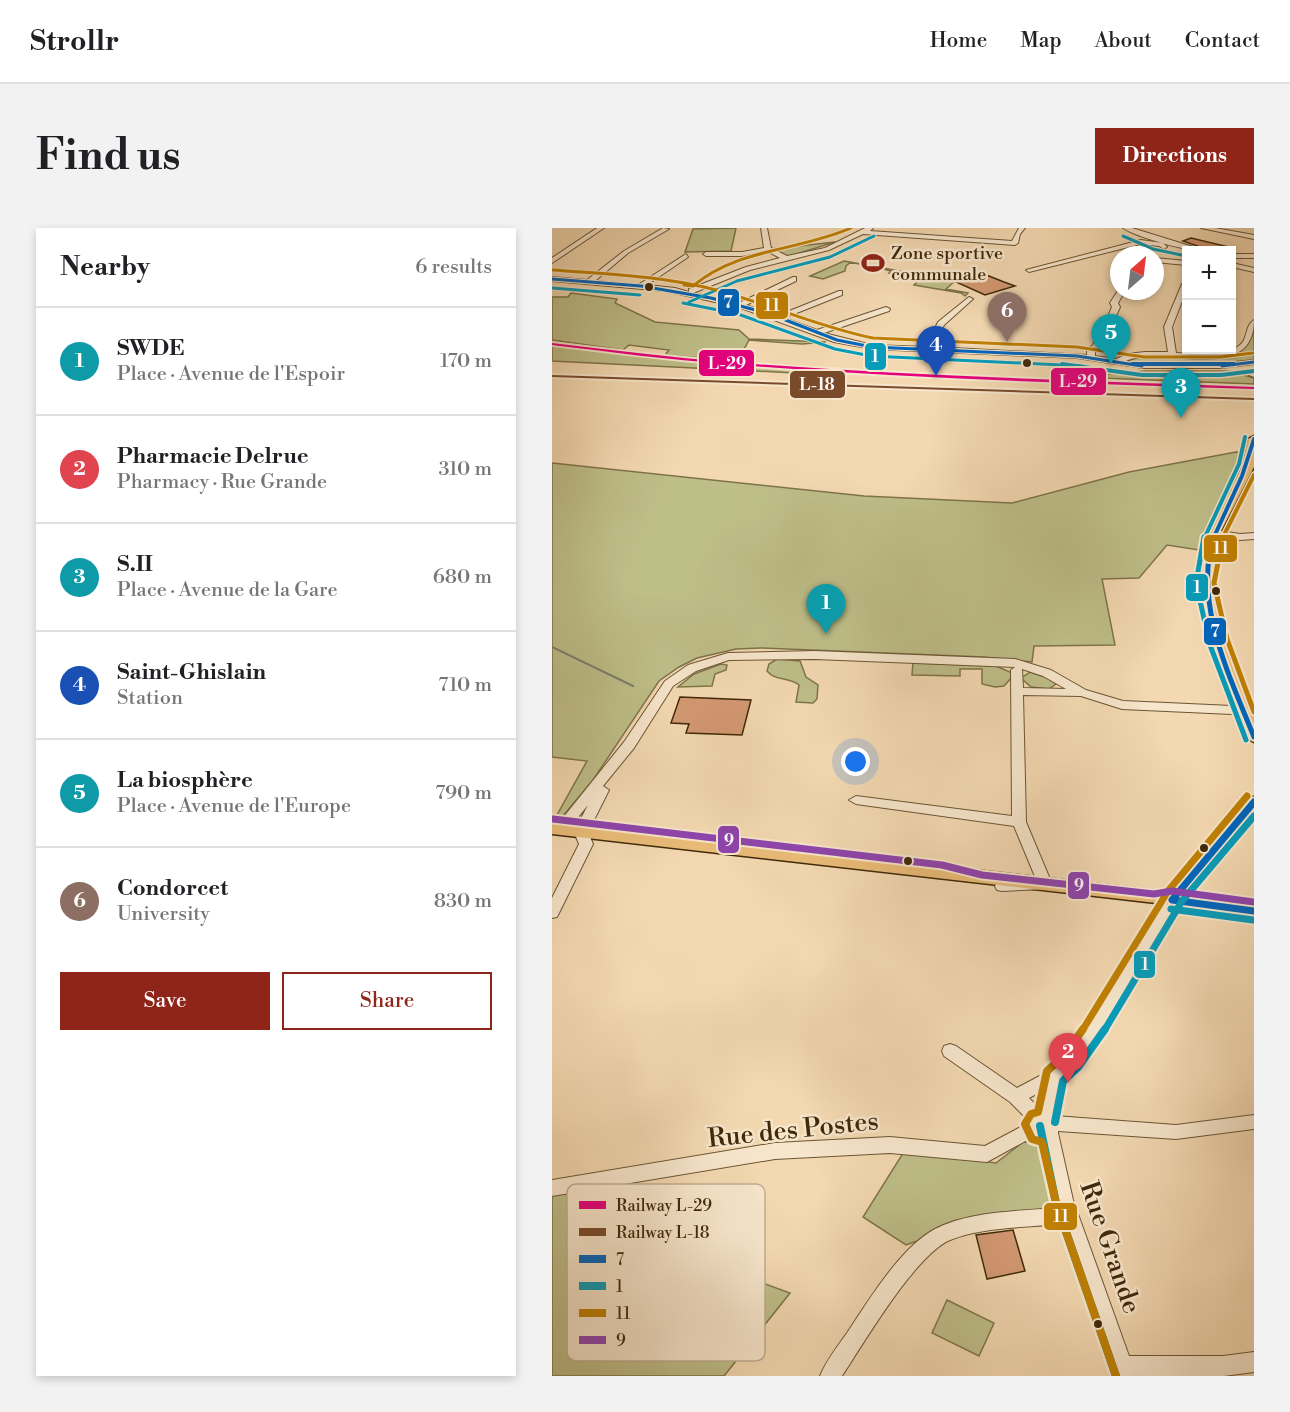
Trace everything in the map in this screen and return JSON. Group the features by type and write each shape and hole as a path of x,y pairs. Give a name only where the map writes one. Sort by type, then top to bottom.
{"main road":[{"path":"1254,440 1248,467 1217,534 1205,583 1218,642 1250,714 1254,737"},
{"path":"1217,534 1254,462"},
{"path":"947,875 1002,886 1153,903 1172,900 1254,802"},
{"path":"556,829 947,875 1045,884 1254,911"}],"street":[{"path":"552,261 601,228"},
{"path":"764,228 768,249"},
{"path":"694,292 734,272 827,249 870,228"},
{"path":"914,228 944,230 941,238"},
{"path":"862,232 1016,243 1017,234 1022,228"},
{"path":"1126,228 1143,237 1184,246"},
{"path":"1206,228 1254,237"},
{"path":"590,281 626,252 666,229"},
{"path":"1096,255 1098,258 1041,275 1029,270 1086,254 1096,255 1143,237"},
{"path":"1163,241 1182,251"},
{"path":"1159,246 1163,241"},
{"path":"706,254 742,254 768,249 787,259"},
{"path":"640,286 686,256"},
{"path":"1236,256 1254,256"},
{"path":"1164,258 1182,262"},
{"path":"1236,266 1251,269"},
{"path":"1251,269 1242,274 1252,280"},
{"path":"552,279 694,292 779,318 816,333 865,346 1089,358"},
{"path":"740,305 793,279"},
{"path":"779,318 839,293"},
{"path":"1173,356 1168,327 1182,294"},
{"path":"929,349 941,324 969,299"},
{"path":"1116,300 1114,303 1116,307 1109,323 1104,324 1097,346 1091,349 1087,361 1092,365 1118,364 1251,370"},
{"path":"816,333 886,309"},
{"path":"1118,364 1130,355 1212,356 1237,350 1248,342 1254,322"},
{"path":"1118,364 1214,366 1251,370"},
{"path":"1217,534 1254,536"},
{"path":"556,829 611,768 672,681 692,668 728,657 805,655 1015,663 1047,673 1082,693 1127,706 1250,714"},
{"path":"1002,886 1045,884 1019,822 1017,670"},
{"path":"1017,691 1082,693"},
{"path":"552,913 586,844 582,832 611,768"},
{"path":"856,800 1019,822"},
{"path":"1016,1097 1055,1077 1071,1062 1106,1015 1172,900"},
{"path":"950,1051 1016,1097 1044,1125 1176,1132 1254,1122"},
{"name":"Rue Grande","path":"1055,1077 1044,1125 1069,1215 1125,1371"},
{"name":"Rue des Postes","path":"576,1184 775,1151 891,1145 987,1154 1044,1125"},
{"name":"Rue des Postes","path":"552,1188 567,1186"},
{"path":"830,1376 915,1255 942,1234 1069,1215"},
{"path":"1125,1371 1204,1371 1254,1362"}],"green space":[{"path":"736,228 731,251 685,252 693,229"},
{"path":"835,242 787,257 771,249"},
{"path":"844,261 851,262 846,266 845,271 823,279 810,276"},
{"path":"855,263 955,281 946,289 968,293 965,296 961,293 914,285 920,279 915,277 917,275 889,273 891,271 879,268 872,270 875,268"},
{"path":"571,293 617,299 615,303 655,322 739,330 749,339 826,342 802,344 749,340 738,361 665,355 669,350 629,345 623,350 552,340 552,297 568,297"},
{"path":"1254,330 1254,360 1240,363 1190,367 1125,361 1157,357 1216,357 1236,354 1236,350 1246,344"},
{"path":"552,345 718,364 797,369 795,373 552,361"},
{"path":"1146,371 1230,371 1254,378 1254,384 1075,377"},
{"path":"1236,452 1243,453 1239,466 1203,537 1199,550 1167,545 1139,578 1102,579 1115,645 1034,646 1032,662 984,657 761,648 736,649 697,658 659,681 593,780 563,816 557,815 587,761 552,757 552,463 864,496 1012,503 1129,472"},
{"path":"777,659 800,661 806,677 818,685 817,699 813,703 796,702 799,685 767,671 769,664"},
{"path":"913,663 996,666 1010,672 1012,677 1004,686 995,687 982,684 982,669 960,669 960,676 912,675"},
{"path":"721,664 727,665 726,670 715,674 712,686 678,687 694,674"},
{"path":"1030,672 1048,678 1056,684 1049,689 1031,687 1021,678"},
{"path":"1023,1142 1035,1143 1065,1212 938,1227 931,1236 906,1245 863,1217 905,1150 996,1163"},
{"path":"567,1192 567,1361 736,1361 724,1376 552,1376 552,1194"},
{"path":"765,1284 790,1293 765,1324"},
{"path":"947,1300 994,1323 979,1356 932,1333"}],"building":[{"path":"1191,238 1225,246 1197,246 1183,241"},
{"path":"984,274 1015,286 985,295 956,282"},
{"path":"680,697 751,700 742,735 686,733 689,724 671,723"},
{"path":"1013,1230 1025,1271 987,1279 976,1235"}],"waterway":[{"path":"552,647 633,686"}],"rail line":[{"name":"L-29","path":"552,344 639,355 814,369 1254,388"},
{"name":"L-18","path":"552,376 1254,399"}],"transit line":[{"name":"11","path":"684,285 693,286 726,264 833,236 851,228"},
{"name":"1","path":"689,302 737,281 830,257 874,236"},
{"name":"1","path":"1123,236 1153,249 1182,255"},
{"name":"11","path":"553,270 642,277 713,289 773,306 840,331 873,338 1077,347 1144,357 1220,357 1253,353"},
{"name":"7","path":"552,279 641,286 711,298 770,314 837,340 872,347 1077,356 1143,366 1221,366 1254,362"},
{"name":"1","path":"552,288 640,295"},
{"name":"1","path":"683,303 738,314 835,349 871,356 1076,365 1142,375 1221,375 1254,371"},
{"name":"1","path":"1245,437 1239,464 1205,531 1196,583 1210,645 1246,740"},
{"name":"7","path":"1254,439 1242,476 1215,531 1208,555 1206,581 1209,608 1224,662 1254,737"},
{"name":"11","path":"1254,475 1223,536 1214,583 1227,639 1254,712"},
{"name":"11","path":"1116,1376 1056,1203 1042,1142 1032,1139 1025,1124 1031,1114 1038,1112 1047,1071 1064,1056 1097,1010 1168,891 1247,796"},
{"name":"7","path":"1254,802 1172,900 1254,911"},
{"name":"1","path":"1055,1122 1063,1081 1078,1067 1112,1020 1182,901 1254,816"},
{"name":"9","path":"553,819 942,865 982,875 1154,894 1172,891 1254,902"},
{"name":"1","path":"1171,909 1253,920"},
{"name":"1","path":"1040,1126 1056,1203 1116,1376"}],"place":[{"name":"Zone sportive communale","path":"873,263"},
{"name":"Condorcet","path":"1007,342"},
{"name":"La biosphère","path":"1111,364"},
{"name":"Saint-Ghislain","path":"936,376"},
{"name":"S.II","path":"1181,418"},
{"name":"SWDE","path":"826,634"},
{"name":"Pharmacie Delrue","path":"1068,1083"}]}
